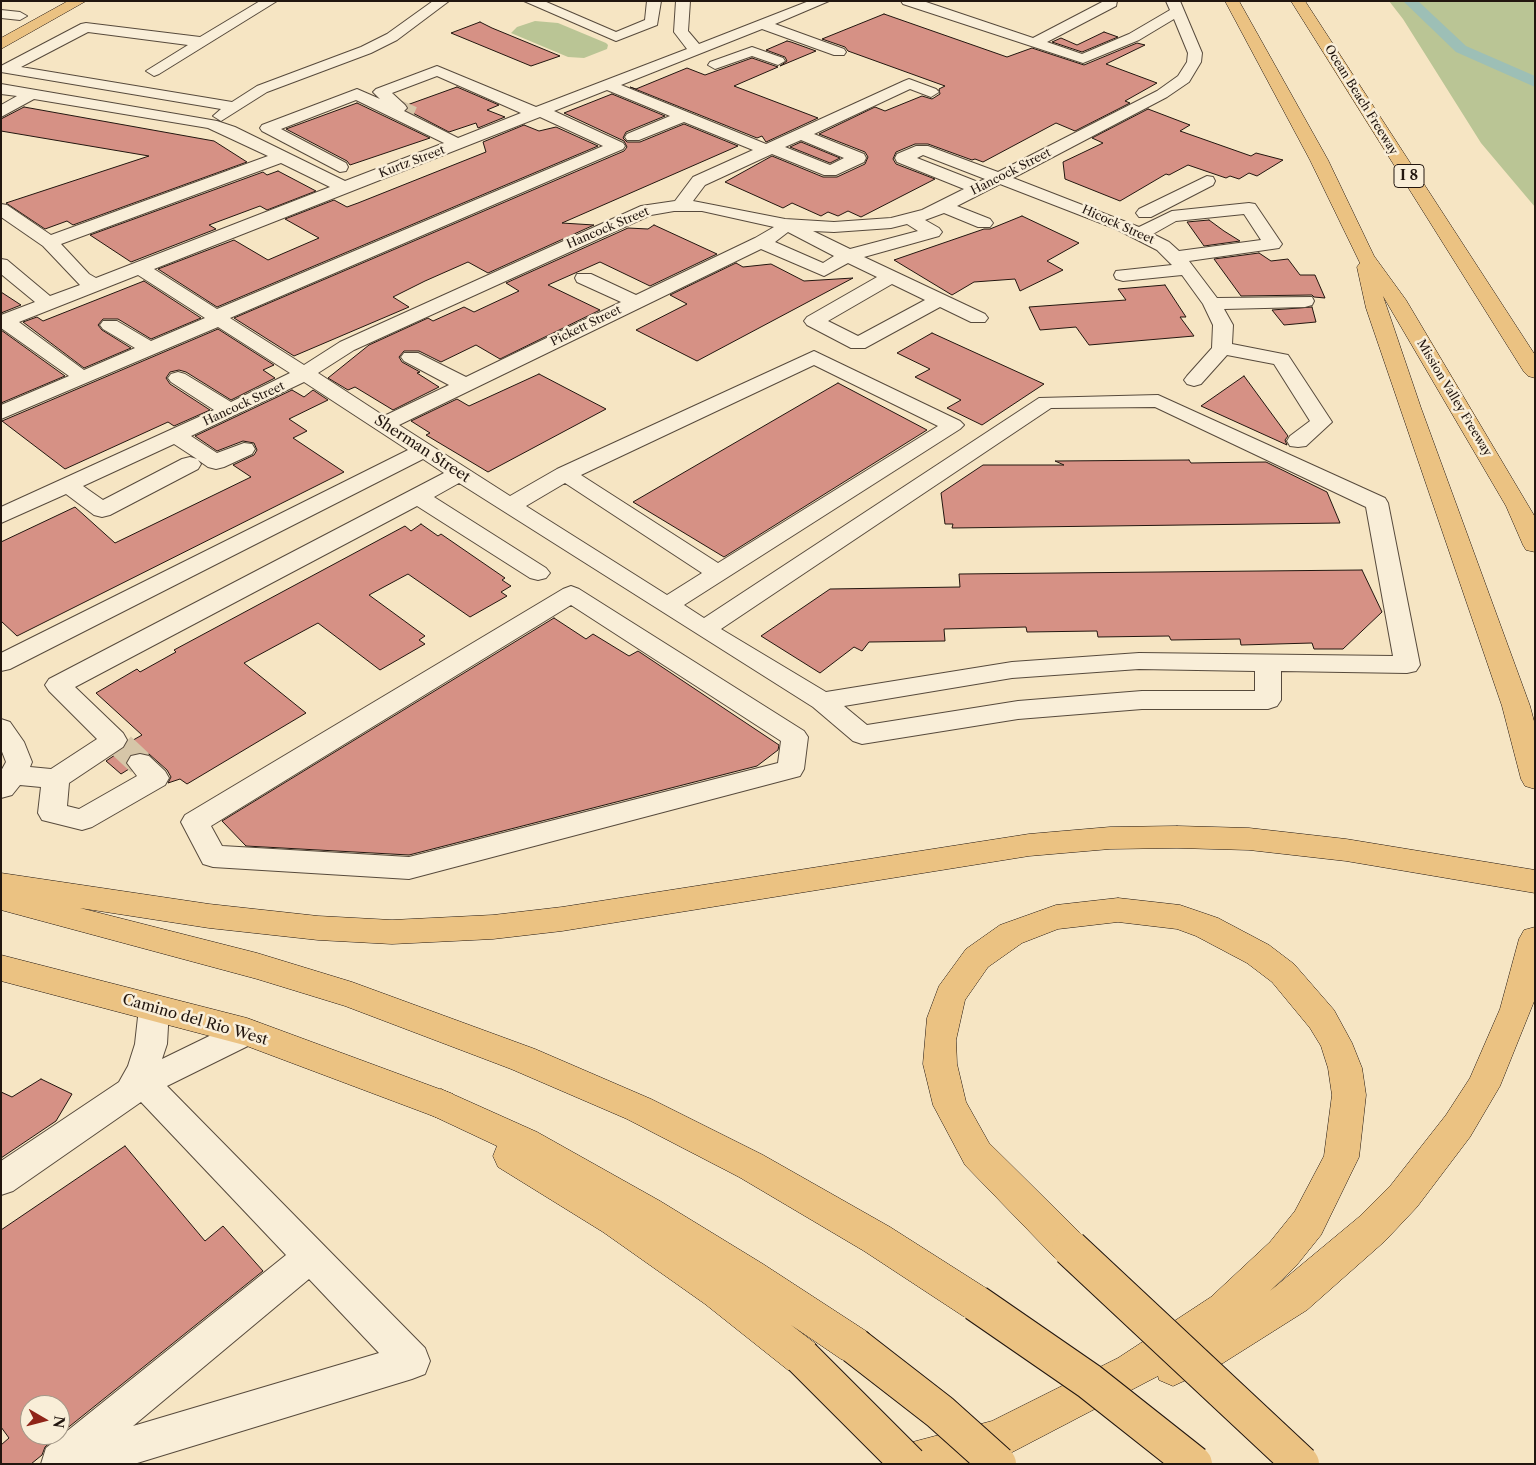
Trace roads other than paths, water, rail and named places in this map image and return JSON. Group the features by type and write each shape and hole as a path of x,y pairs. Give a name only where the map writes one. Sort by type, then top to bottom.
{"main road":[{"path":"1,44 79,1"},
{"path":"1232,1 1319,160 1366,256 1368,276 1376,308 1514,699 1535,779"},
{"name":"Ocean Beach Freeway","path":"1298,1 1520,351"},
{"path":"1,26 34,9"},
{"name":"Mission Valley Freeway","path":"1366,256 1396,300 1518,506 1535,545"},
{"path":"1520,351 1535,379"},
{"name":"I 8","path":"1520,351 1535,372"},
{"path":"1,884 209,916 318,928 392,932 483,928 562,919 1029,845 1110,838 1176,836 1249,839 1346,850 1535,882"},
{"path":"1,899 257,966 352,995 522,1059 640,1109 751,1166 877,1239 976,1303 1089,1381 1194,1464"},
{"path":"998,1452 1132,1371 1224,1310 1283,1254 1308,1223 1341,1157 1347,1124 1349,1095 1345,1068 1336,1043 1322,1018 1283,973 1258,954 1207,927 1180,917 1118,910 1056,917 1011,934 977,958 950,995 942,1025 940,1064 954,1113 977,1154 1070,1248 1300,1464"},
{"path":"441,1104 510,1156 624,1226 718,1292 802,1357 907,1464 998,1452 1112,1395 1209,1350 1294,1297 1372,1229 1431,1164 1483,1086 1516,1009 1535,939"},
{"name":"Camino del Rio West","path":"1,968 247,1032 441,1104"},
{"path":"441,1104 524,1143 647,1213 750,1276 855,1346 940,1412 998,1452"}],"street":[{"path":"154,71 198,36 214,18 242,1"},
{"path":"235,107 6,69 86,27 198,36 270,1"},
{"path":"210,124 262,89 366,50 392,37 442,1"},
{"path":"531,1 616,37 652,22 654,1"},
{"path":"683,1 681,32 692,53 722,68 752,51 778,61"},
{"name":"Kurtz Street","path":"3,322 822,1"},
{"path":"908,1 1083,59 1134,37 1175,6"},
{"path":"1034,43 1111,3"},
{"name":"Hancock Street","path":"1,516 287,384 347,346 637,214 656,208 681,206 717,208 785,224 827,227 877,225 910,219 943,207 1162,94 1184,79 1190,71 1195,53 1175,6"},
{"path":"1,14 20,16"},
{"path":"763,24 839,52"},
{"path":"1,413 617,146 437,71 381,92 399,108"},
{"path":"412,81 431,88"},
{"path":"681,206 699,181 909,84 931,92"},
{"path":"608,85 830,171 858,158 801,134"},
{"path":"1,90 210,124 229,130 345,188"},
{"path":"365,180 268,128 357,94 461,142"},
{"path":"1,112 30,95"},
{"path":"417,116 421,121 461,142"},
{"path":"633,138 684,116"},
{"name":"Hicock Street","path":"979,189 903,158 922,149 1122,225 1141,233 1163,246 1182,263 1212,304 1223,325 1222,348"},
{"path":"49,242 281,157"},
{"path":"1122,225 1207,181"},
{"path":"943,207 984,223"},
{"path":"1123,275 1273,244 1250,208 1172,216 1141,233"},
{"path":"1,209 49,242 82,278 95,286"},
{"path":"761,242 824,270 846,256 933,232 910,219"},
{"path":"785,224 846,256 978,318"},
{"name":"Pickett Street","path":"384,424 761,242 778,233 785,224"},
{"path":"877,225 894,242"},
{"path":"1,264 48,304"},
{"name":"Sherman Street","path":"140,268 510,506 822,701 862,735 1028,710 1142,700 1268,700 1268,663"},
{"path":"891,277 814,321 858,344 940,300"},
{"path":"584,278 636,302"},
{"path":"1212,304 1304,301"},
{"path":"3,322 75,372"},
{"path":"110,325 150,349"},
{"path":"1194,380 1214,360 1222,348 1280,359 1321,422 1298,441"},
{"path":"510,506 565,474 814,356 952,425 667,605"},
{"path":"411,357 466,385"},
{"path":"178,378 230,411"},
{"path":"704,629 1046,402 1158,401 1377,503 1407,665 1139,661 1012,670 822,701"},
{"path":"176,436 216,462 244,449"},
{"path":"1,663 425,450"},
{"path":"56,779 52,813 82,820 155,778 58,685 460,474"},
{"path":"565,474 718,573"},
{"path":"417,496 538,573"},
{"path":"571,594 795,737 791,769 409,868 213,856 195,822 571,594 610,568"},
{"path":"3,734 18,755 19,762 7,782"},
{"path":"7,782 56,779 126,750"},
{"path":"136,1088 152,1044 154,1008"},
{"path":"1,1180 136,1088 247,1032"},
{"path":"70,1464 412,1361 311,1256 136,1088"},
{"path":"58,1464 311,1256"}],"lane":[{"path":"67,486 102,510 190,464"}],"waterway":[{"path":"1410,1 1461,49 1535,82"}],"tunnel":[{"path":"399,108 417,116"},
{"path":"122,746 140,763"}]}
